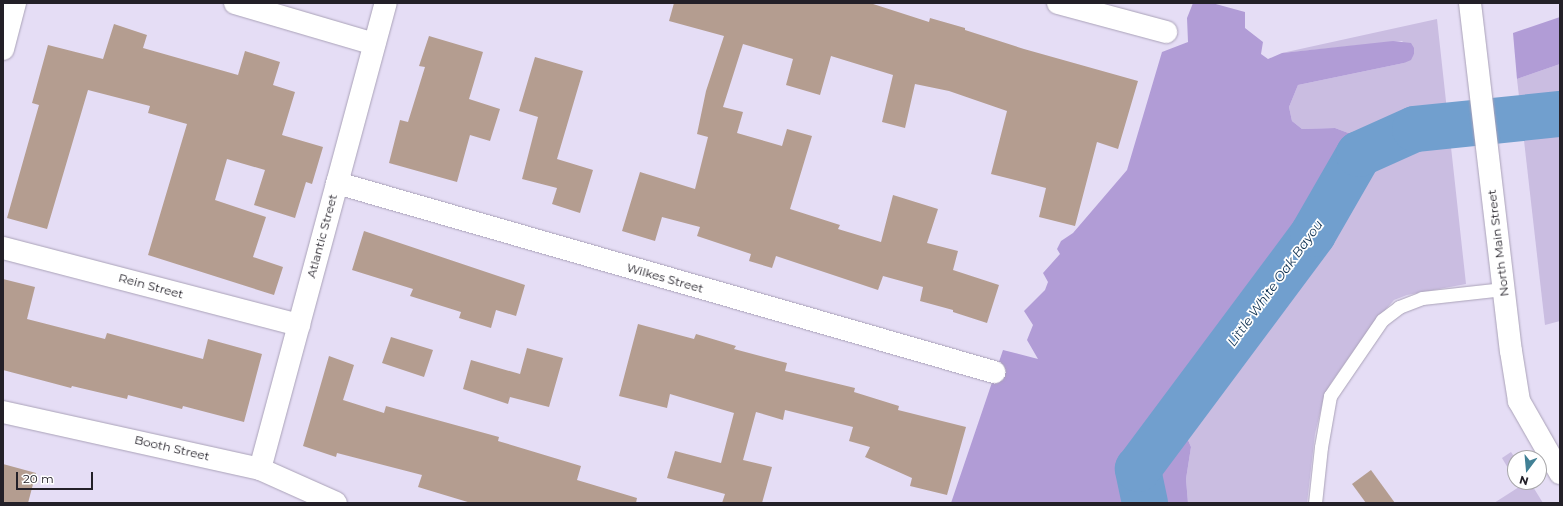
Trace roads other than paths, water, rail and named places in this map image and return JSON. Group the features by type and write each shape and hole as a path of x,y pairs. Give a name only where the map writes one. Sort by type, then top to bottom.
{"street":[{"path":"3,49 15,3"},
{"path":"235,3 374,44"},
{"name":"Atlantic Street","path":"260,469 386,3"},
{"path":"1058,3 1166,32"},
{"name":"North Main Street","path":"1470,3 1504,290 1519,401 1560,473"},
{"name":"Wilkes Street","path":"337,183 994,372"},
{"name":"Rein Street","path":"3,248 298,325"},
{"name":"Booth Street","path":"3,412 260,469 336,503"}],"lane":[{"path":"1315,503 1323,432 1330,396 1377,326 1398,307 1422,298 1504,290"}],"waterway":[{"name":"Little White Oak Bayou","path":"1145,503 1138,469 1313,234 1359,154 1415,129 1560,114"}]}
